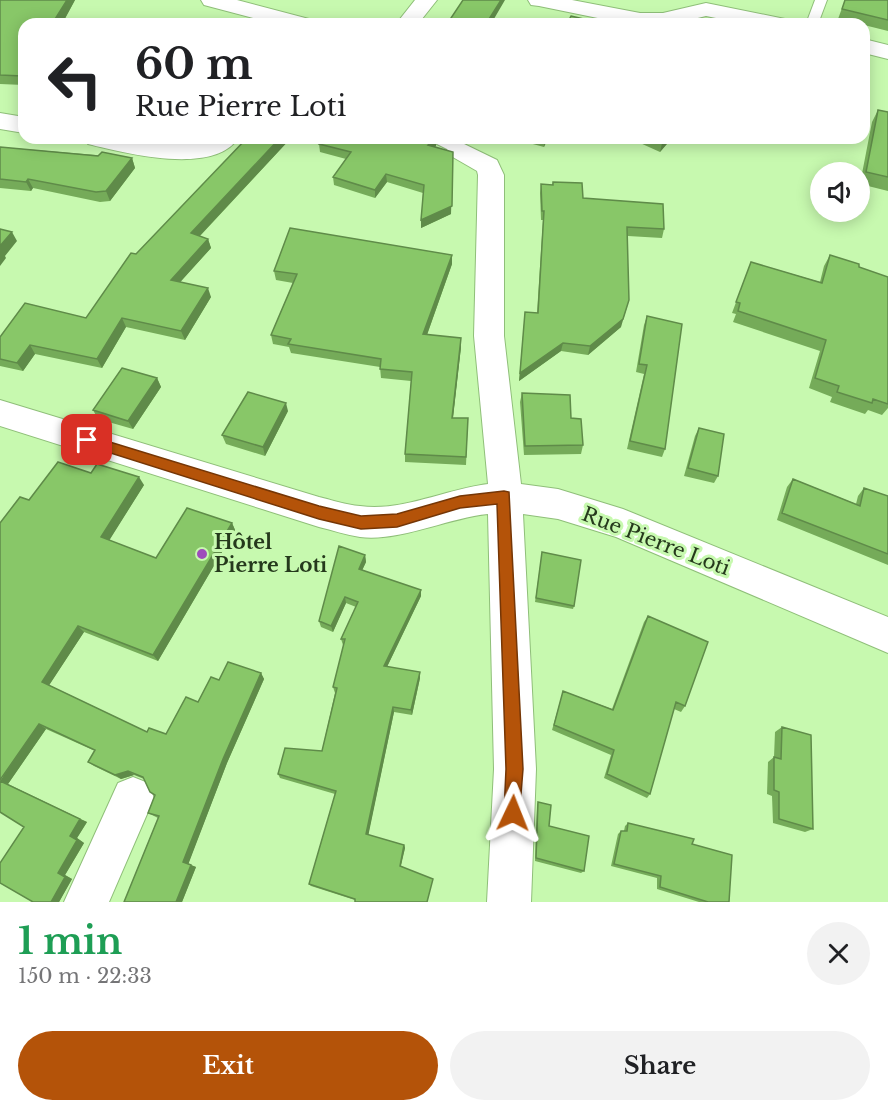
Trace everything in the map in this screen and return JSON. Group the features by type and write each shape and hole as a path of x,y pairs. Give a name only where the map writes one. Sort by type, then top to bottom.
{"street":[{"path":"212,0 279,18"},
{"path":"412,18 426,0"},
{"path":"536,18 543,1 630,18"},
{"path":"669,18 708,4 756,18"},
{"path":"870,48 888,52"},
{"path":"0,121 18,124"},
{"path":"131,144 197,152 217,147 220,144"},
{"path":"446,144 488,166 491,175 489,336 504,497 515,769 509,902"},
{"name":"Rue Pierre Loti","path":"0,413 319,512 361,522 397,520 460,502 504,497 558,504 624,524 888,635"},
{"path":"86,902 133,798"}],"lane":[{"path":"814,18 821,0"}],"building":[{"path":"0,0 67,0 56,18 18,18 18,76 0,75"},
{"path":"463,0 501,0 490,18 451,18"},
{"path":"845,0 888,0 888,20 842,9"},
{"path":"878,110 888,112 888,177 870,173 870,162 868,162"},
{"path":"241,144 274,144 191,233 208,239 171,280 208,288 181,331 122,318 97,359 30,345 17,363 0,359 0,337 25,303 86,318 131,253 136,254"},
{"path":"319,144 429,144 453,152 452,206 421,220 424,185 386,174 375,190 333,177 351,152"},
{"path":"0,147 98,156 102,152 132,158 106,191 96,192 28,179 26,182 0,179"},
{"path":"553,182 582,183 583,198 663,204 664,229 627,227 629,300 623,319 590,346 563,343 520,373 525,312 538,313 544,211 542,211 541,184 553,185"},
{"path":"290,228 452,255 423,334 461,338 452,418 468,418 466,457 405,454 412,372 380,369 381,359 288,344 291,339 271,335 297,274 274,271"},
{"path":"0,229 12,232 0,246"},
{"path":"830,255 859,264 859,267 888,277 888,404 873,399 872,403 837,392 839,386 815,378 826,340 738,311 740,303 736,302 751,262 822,283"},
{"path":"647,316 682,324 665,449 630,441 647,365 639,364"},
{"path":"122,368 157,378 128,421 93,410"},
{"path":"248,392 286,403 263,447 222,435"},
{"path":"522,393 570,395 571,418 581,419 583,445 525,446"},
{"path":"699,428 724,434 718,476 688,468"},
{"path":"58,462 91,473 97,464 139,477 101,537 156,558 187,508 232,523 153,655 78,626 42,682 147,732 149,728 166,734 186,697 198,702 211,677 219,680 228,662 261,673 223,759 183,862 191,865 176,902 124,902 159,816 148,813 155,795 150,792 143,777 128,771 115,775 88,762 95,750 39,724 0,780 0,523 20,497 29,500"},
{"path":"793,479 860,506 864,488 888,496 888,554 782,513"},
{"path":"339,546 365,555 359,569 421,590 384,666 420,672 411,710 393,707 366,834 404,845 400,866 433,879 427,902 355,902 355,899 309,884 336,791 278,774 285,748 322,751 337,688 333,687 345,639 341,639 358,602 345,597 331,626 319,621"},
{"path":"542,552 581,560 574,606 536,598"},
{"path":"648,616 708,642 685,706 676,702 650,794 607,774 614,750 554,725 563,691 613,710"},
{"path":"782,727 811,735 813,829 779,819 779,792 774,790 774,757 781,759"},
{"path":"0,781 80,819 70,836 77,840 58,873 65,877 51,902 33,902 0,883 0,863 24,827 0,812"},
{"path":"538,802 551,805 549,826 589,836 584,871 536,858"},
{"path":"628,823 694,839 692,844 732,855 729,902 708,902 660,887 661,876 614,864 621,831 627,831"}],"place":[{"name":"Hôtel Pierre Loti","path":"202,554"}],"route":[{"path":"87,440 319,512 361,522 397,520 460,502 504,497 515,769 513,813"}]}
